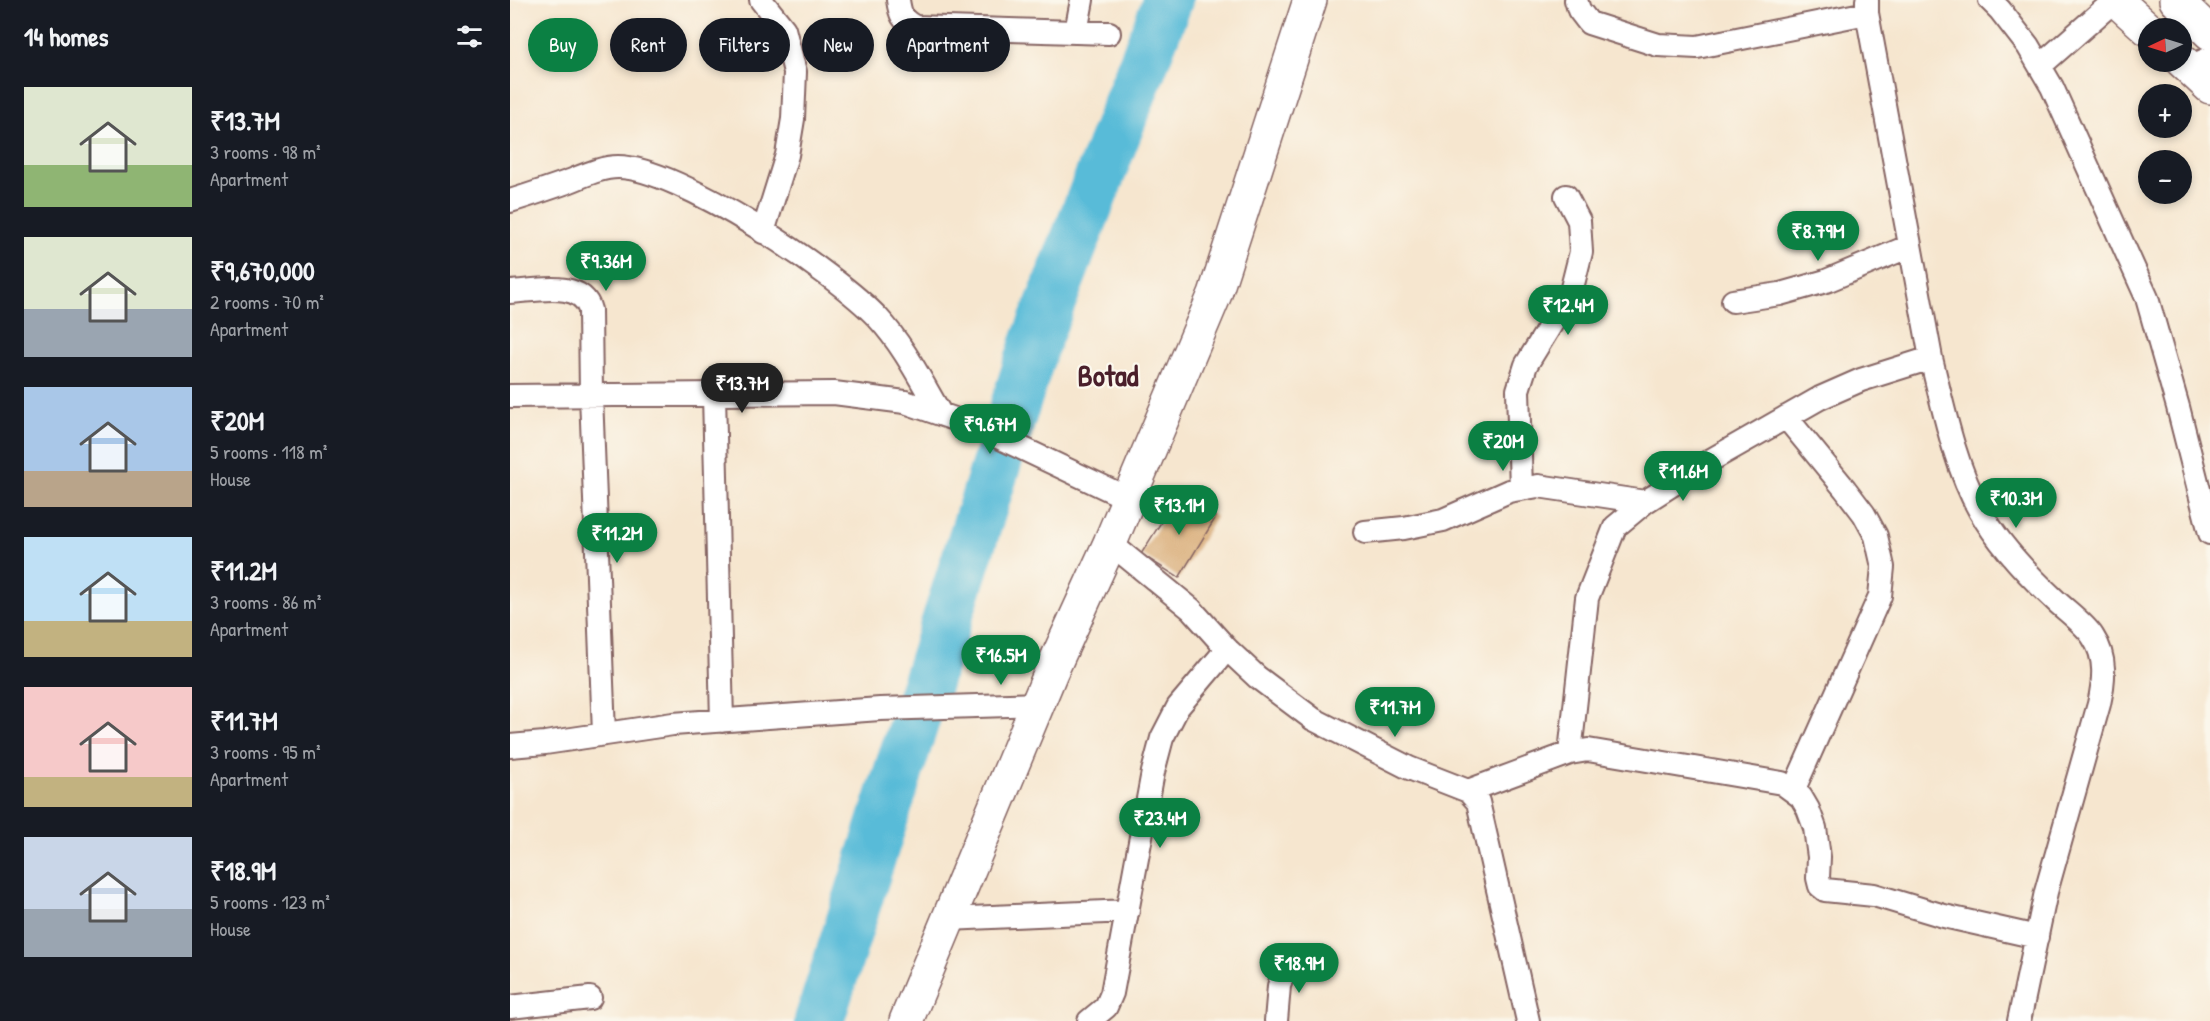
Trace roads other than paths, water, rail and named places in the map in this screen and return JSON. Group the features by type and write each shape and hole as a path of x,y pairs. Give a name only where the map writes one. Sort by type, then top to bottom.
{"highway":[{"path":"906,1021 1038,704 1129,499 1215,294 1310,0"},
{"path":"2116,0 2138,20"},
{"path":"2176,0 2210,33"}],"street":[{"path":"761,0 784,29 795,72 793,119 787,155 763,232"},
{"path":"898,0 900,14 906,23 916,27 1109,33"},
{"path":"1076,32 1082,0"},
{"path":"1576,0 1579,10 1589,22 1658,45 1696,47 1867,6 1931,358 1964,475 1979,510 1998,540 2032,578 2093,637 2102,658 2105,680 2046,892 2019,1021"},
{"path":"1990,0 2000,9 2028,46 2052,87 2147,298 2210,533"},
{"path":"2040,66 2116,0"},
{"path":"510,201 593,172 617,167 645,171 715,202 782,243 836,282 877,317 898,344 940,413"},
{"path":"1521,489 1518,390 1526,365 1571,292 1581,252 1579,221 1566,196"},
{"path":"1732,301 1780,294 1826,281 1910,246"},
{"path":"510,292 573,291 588,301 590,310 591,395 604,734"},
{"path":"1570,753 1587,598 1615,527 1645,502 1711,460 1820,398 1861,380 1931,358"},
{"path":"510,396 834,393 905,402 975,426 1129,499"},
{"path":"714,394 722,720"},
{"path":"1786,417 1864,514 1876,536 1883,567 1880,596 1793,791"},
{"path":"1365,532 1404,528 1443,520 1509,491 1538,486 1645,502"},
{"path":"1110,543 1191,609 1227,649 1257,677 1313,719 1409,768 1468,791 1478,802 1528,1021"},
{"path":"1089,1021 1106,1007 1112,993 1153,772 1162,738 1178,707 1227,649"},
{"path":"510,746 673,724 722,720 880,709 1038,704"},
{"path":"1468,791 1570,753 1588,750 1782,783 1801,797 1812,819 1819,857 1818,879 1820,886 1825,890 1874,896 1944,916 2037,937"},
{"path":"948,919 1128,911"},
{"path":"1276,1021 1280,986 1287,962"},
{"path":"510,1007 591,998"}],"waterway":[{"path":"819,1021 1034,346 1168,0"}],"district":[{"name":"Botad","path":"1108,375"}]}
